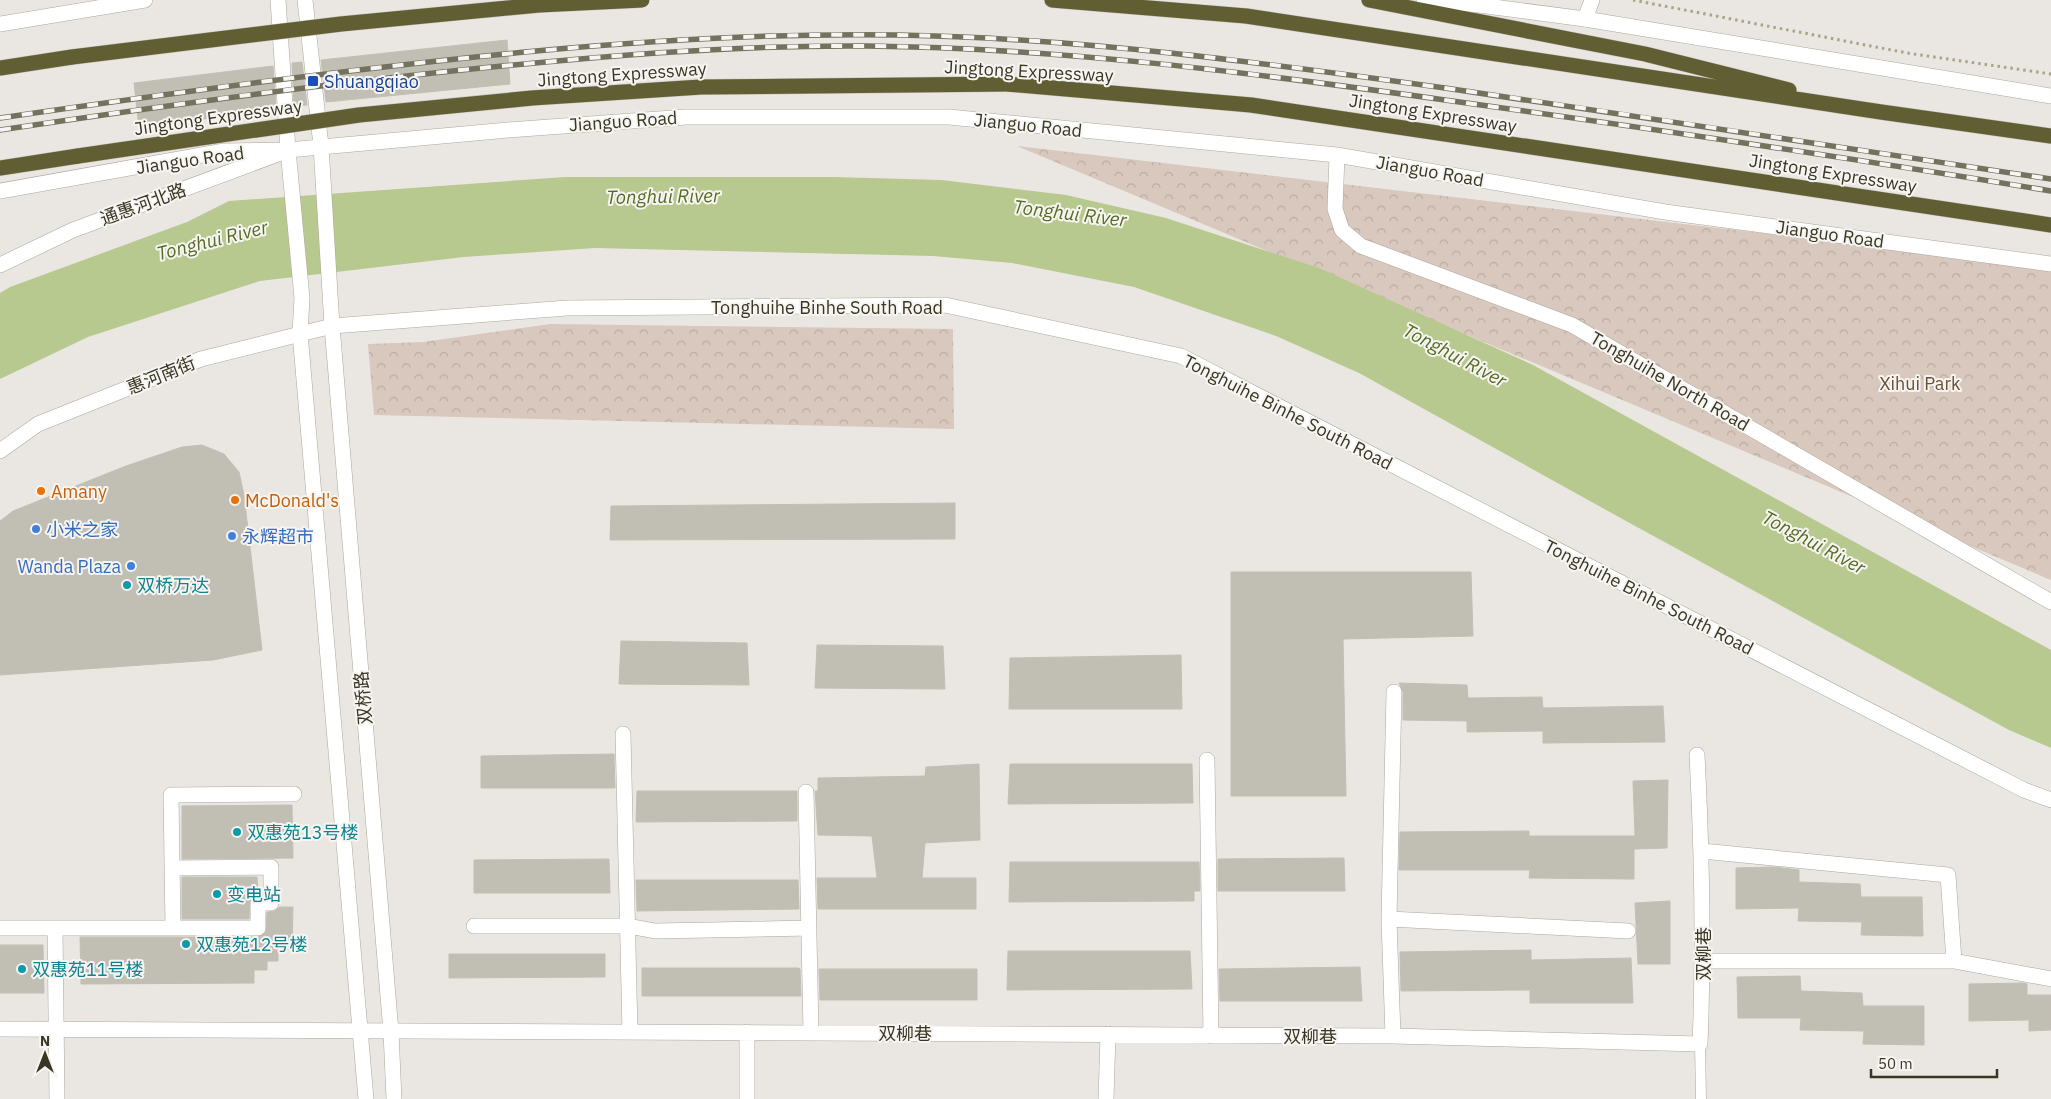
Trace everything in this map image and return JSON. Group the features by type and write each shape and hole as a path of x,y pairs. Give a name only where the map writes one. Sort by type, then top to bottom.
{"highway":[{"path":"0,68 72,57 381,20 539,5 642,0"},
{"path":"1052,0 1246,16 2051,136"},
{"path":"1369,0 1645,54 1881,112"},
{"name":"Jingtong Expressway","path":"0,168 359,115 532,98 701,87 1007,84 1252,105 2051,225"}],"street":[{"path":"0,24 146,0"},
{"name":"双桥路","path":"278,0 288,150 302,298 300,333 366,1099"},
{"name":"双桥路","path":"305,0 320,146 332,297 332,326 391,1032 394,1099"},
{"path":"1424,0 1585,19 2051,96"},
{"path":"1585,19 1592,0"},
{"name":"Jianguo Road","path":"0,191 224,152 288,150 686,117 949,117 1336,155 1666,212 2051,264"},
{"name":"通惠河北路","path":"0,265 73,230 288,150"},
{"name":"Tonghuihe North Road","path":"1336,155 1335,210 1342,230 1361,246 1572,325 2051,602"},
{"name":"Tonghuihe Binhe South Road","path":"332,326 567,308 945,305 1181,356 2015,785 2051,800"},
{"name":"惠河南街","path":"0,451 38,424 200,359 332,326"},
{"path":"1393,1036 1389,919 1394,692"},
{"path":"623,734 630,1032"},
{"name":"双柳巷","path":"0,1029 1393,1036 1700,1044 1704,961 1702,851 1697,756"},
{"path":"1207,760 1211,1036"},
{"path":"806,792 811,1032"},
{"path":"173,928 171,795 294,794"},
{"path":"1702,851 1948,875 1954,961"},
{"path":"0,928 258,928 258,904 271,903 271,867 172,868"},
{"path":"1389,919 1628,931"},
{"path":"474,926 628,926 655,931 808,928"},
{"path":"55,928 57,1099"},
{"path":"1704,961 1954,961 2051,979"},
{"path":"748,1032 748,1099"},
{"path":"1106,1099 1108,1034"}],"lane":[{"path":"1700,1044 1700,1099"}],"path":[{"path":"1634,0 1907,53 2051,74"}],"green space":[{"name":"Xihui Park","path":"1017,146 2051,267 2051,580"},
{"path":"550,324 953,329 954,429 374,415 368,344 423,342"}],"water":[{"name":"Tonghui River","path":"565,177 835,177 942,180 1066,195 1166,218 1319,268 1533,365 2051,650 2051,748 2009,730 1359,373 1276,336 1134,287 1012,263 933,256 595,248 464,257 260,281 88,337 0,379 0,293 10,287 187,222 229,201"}],"building":[{"path":"507,40 510,84 326,102 321,60"},
{"path":"302,62 307,105 294,106 292,63"},
{"path":"273,66 276,109 139,128 134,83"},
{"name":"双桥万达","path":"202,445 224,454 239,472 244,495 262,650 213,660 0,675 0,521 13,511 126,466 182,447"},
{"path":"955,503 955,539 610,540 611,506"},
{"path":"1231,572 1471,572 1473,636 1343,639 1346,796 1231,796"},
{"path":"621,641 747,643 749,685 619,684"},
{"path":"817,645 943,646 945,689 815,688"},
{"path":"1181,655 1182,709 1009,709 1010,658"},
{"path":"1399,683 1467,685 1468,698 1542,697 1543,708 1663,706 1665,742 1543,743 1543,731 1467,732 1467,721 1403,720 1403,692"},
{"path":"614,754 615,788 481,788 481,756"},
{"path":"979,764 980,840 925,843 922,878 976,878 976,909 818,909 817,878 877,878 872,836 818,835 815,791 818,791 818,778 925,776 926,767"},
{"path":"1010,764 1192,764 1193,803 1008,804"},
{"path":"1668,780 1667,848 1634,849 1634,879 1529,878 1530,870 1399,870 1400,832 1529,831 1529,836 1635,836 1633,781"},
{"path":"637,791 797,791 797,821 636,822"},
{"name":"双惠苑13号楼","path":"292,805 293,858 182,859 182,806"},
{"path":"1344,858 1345,891 1218,891 1218,859"},
{"path":"609,859 610,893 474,893 474,860"},
{"path":"1010,862 1199,862 1200,891 1194,891 1194,901 1009,902"},
{"path":"1774,867 1799,870 1799,882 1860,884 1861,897 1922,897 1923,936 1861,935 1862,922 1798,921 1799,908 1736,909 1736,868"},
{"name":"变电站","path":"182,877 257,877 258,894 250,899 249,919 182,919"},
{"path":"636,880 798,880 799,909 637,911"},
{"path":"1670,901 1670,964 1638,964 1635,903"},
{"name":"双惠苑12号楼","path":"279,907 293,907 292,949 278,950 278,961 267,961 267,970 254,970 254,983 81,984 80,937 258,937 266,932 267,912 275,911"},
{"name":"双惠苑11号楼","path":"0,945 43,945 44,993 0,993"},
{"path":"1531,950 1531,960 1631,958 1633,1003 1530,1003 1530,990 1401,991 1400,952"},
{"path":"1008,951 1190,951 1192,989 1007,990"},
{"path":"449,954 605,954 605,977 449,978"},
{"path":"1360,967 1362,1001 1220,1001 1219,969"},
{"path":"642,968 799,968 801,996 642,996"},
{"path":"819,969 977,969 977,1000 820,1000"},
{"path":"1800,976 1801,991 1862,993 1863,1006 1924,1006 1924,1045 1863,1044 1864,1031 1800,1030 1801,1018 1738,1018 1737,977"},
{"path":"1969,984 2027,984 2027,995 2051,995 2051,1030 2029,1031 2029,1020 1969,1021"}],"railway":[{"path":"0,118 267,81 536,51 717,38 807,35 967,37 1104,46 1241,61 1521,99 2051,179"},
{"path":"0,130 341,83 586,58 666,52 787,47 867,46 940,48 1013,51 1085,57 1301,80 1673,132 2051,191"}],"place":[{"name":"Shuangqiao","path":"313,81"},
{"name":"Amany","path":"41,491"},
{"name":"McDonald's","path":"235,500"},
{"name":"小米之家","path":"36,529"},
{"name":"永辉超市","path":"232,536"},
{"name":"Wanda Plaza","path":"131,566"},
{"name":"双桥万达","path":"127,585"},
{"name":"双惠苑13号楼","path":"237,832"},
{"name":"变电站","path":"217,894"},
{"name":"双惠苑12号楼","path":"186,944"},
{"name":"双惠苑11号楼","path":"22,969"}]}
